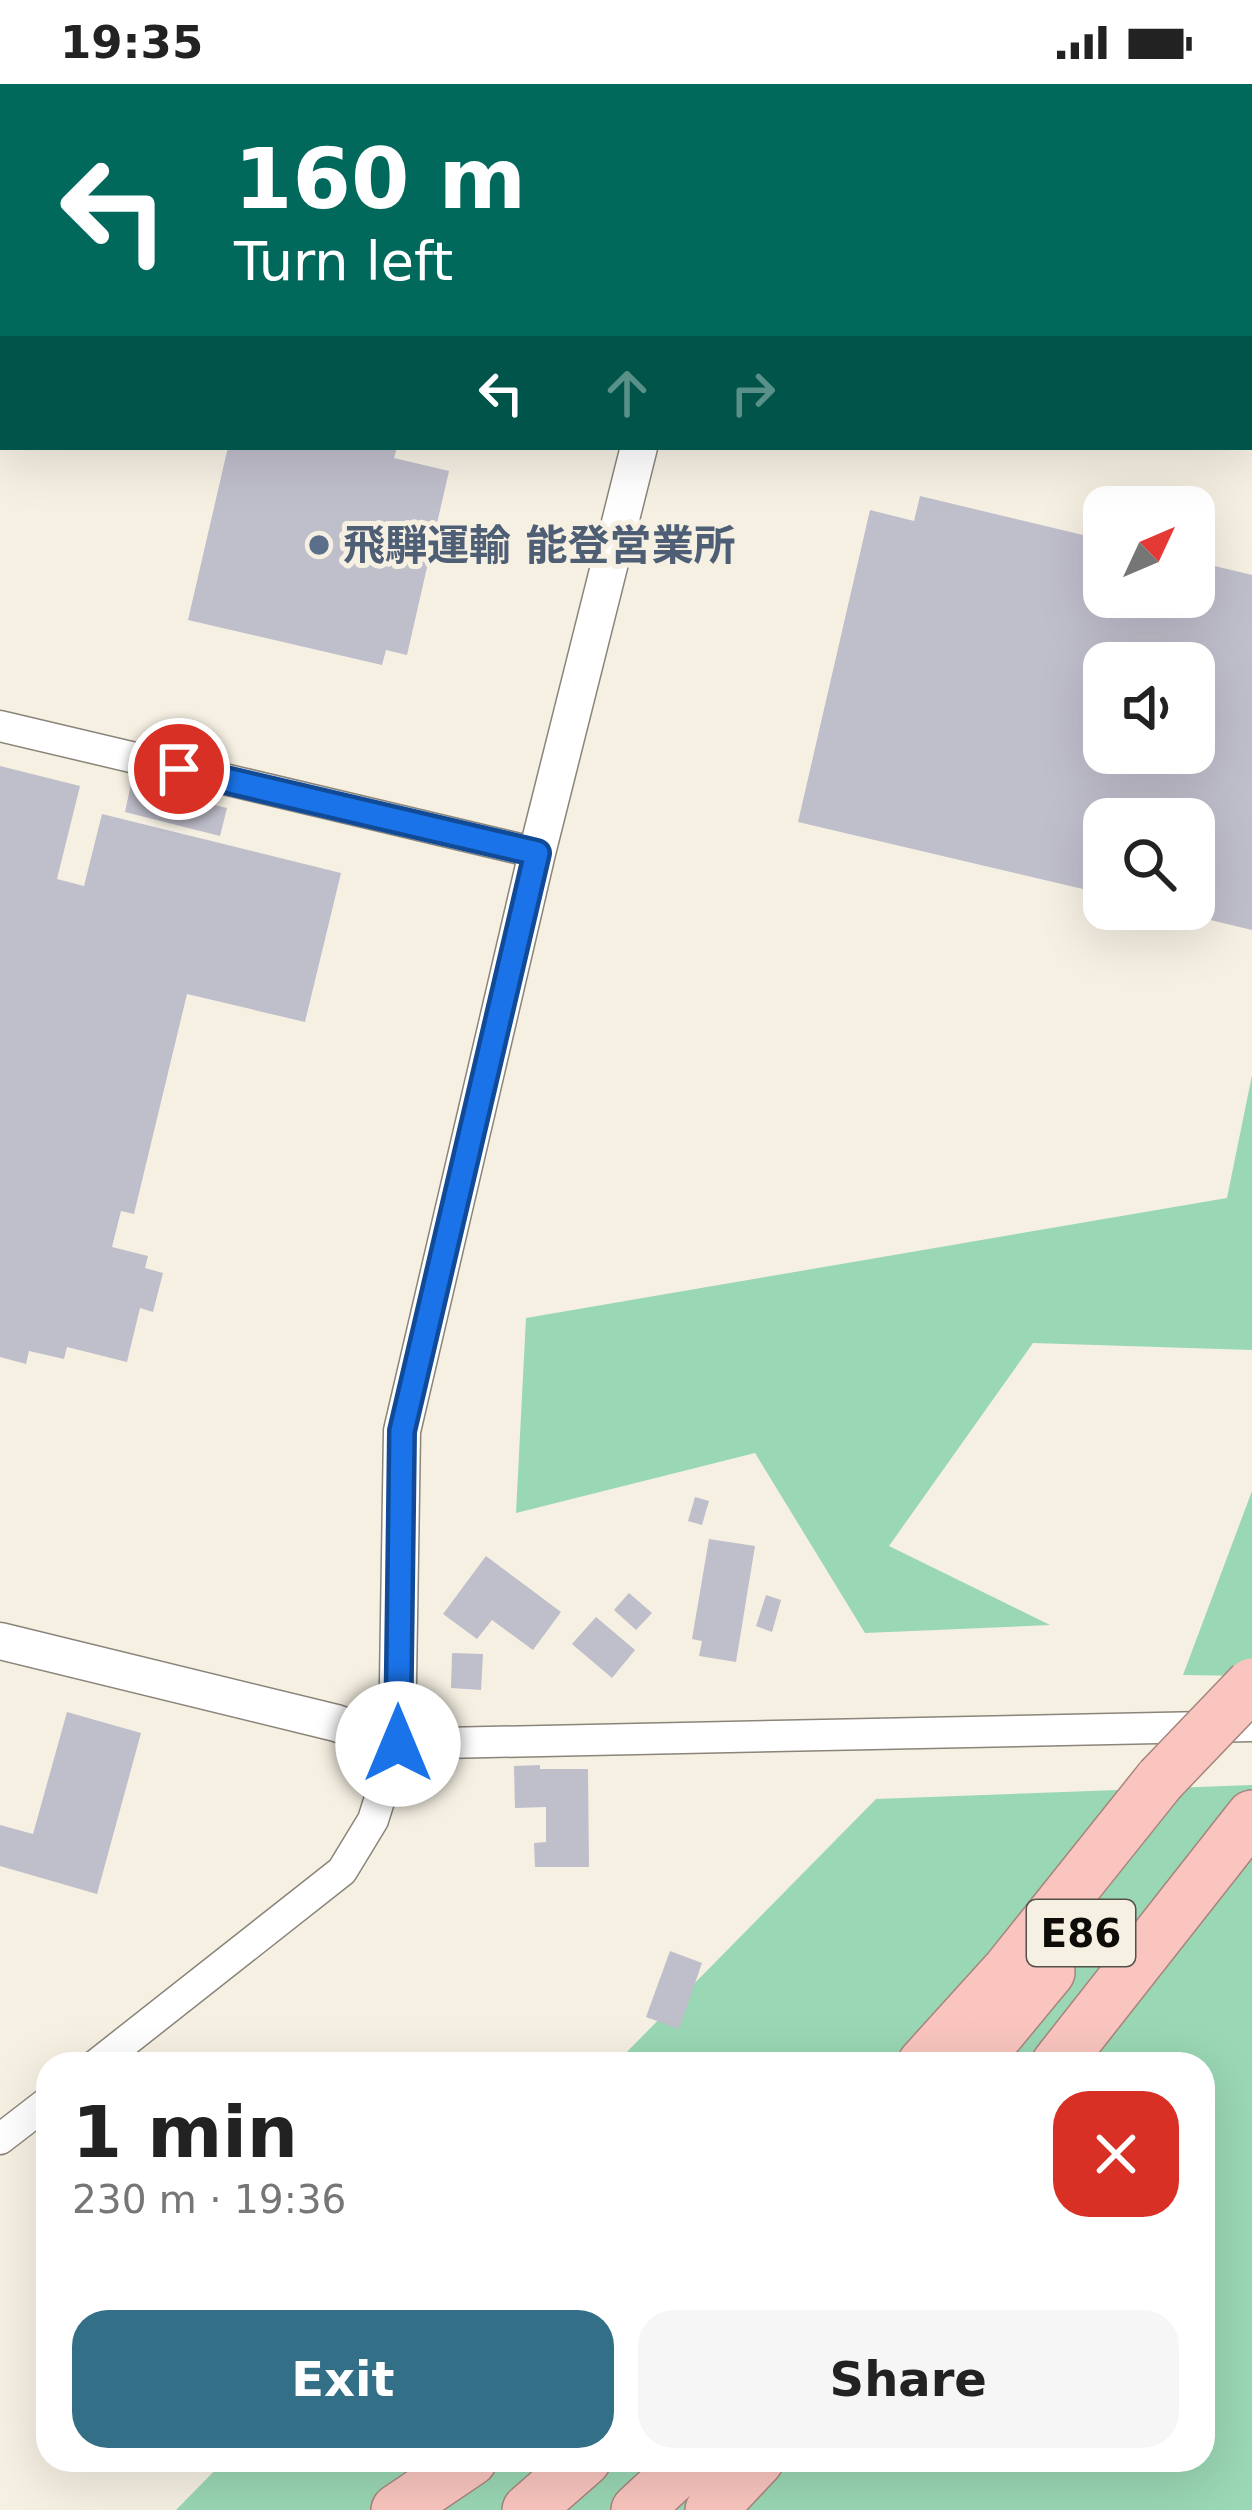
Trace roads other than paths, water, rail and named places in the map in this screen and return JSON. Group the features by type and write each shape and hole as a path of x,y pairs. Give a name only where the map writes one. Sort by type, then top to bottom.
{"highway":[{"path":"934,2052 1172,1789 1252,1684"},
{"name":"E86","path":"982,2052 1172,1789 1252,1703"},
{"name":"E86","path":"1067,2052 1251,1817"},
{"path":"1086,2052 1193,1893"},
{"path":"397,2510 453,2472"},
{"path":"528,2510 571,2472"},
{"path":"637,2510 678,2472"},
{"path":"711,2510 747,2472"}],"street":[{"path":"113,2052 342,1871 373,1820 398,1744 402,1431 537,853 638,450"},
{"path":"0,727 537,853"},
{"path":"0,1641 336,1723 398,1744 1252,1726"},
{"path":"0,2139 36,2111"}],"place":[{"name":"飛騨運輸 能登営業所","path":"319,545"}]}
